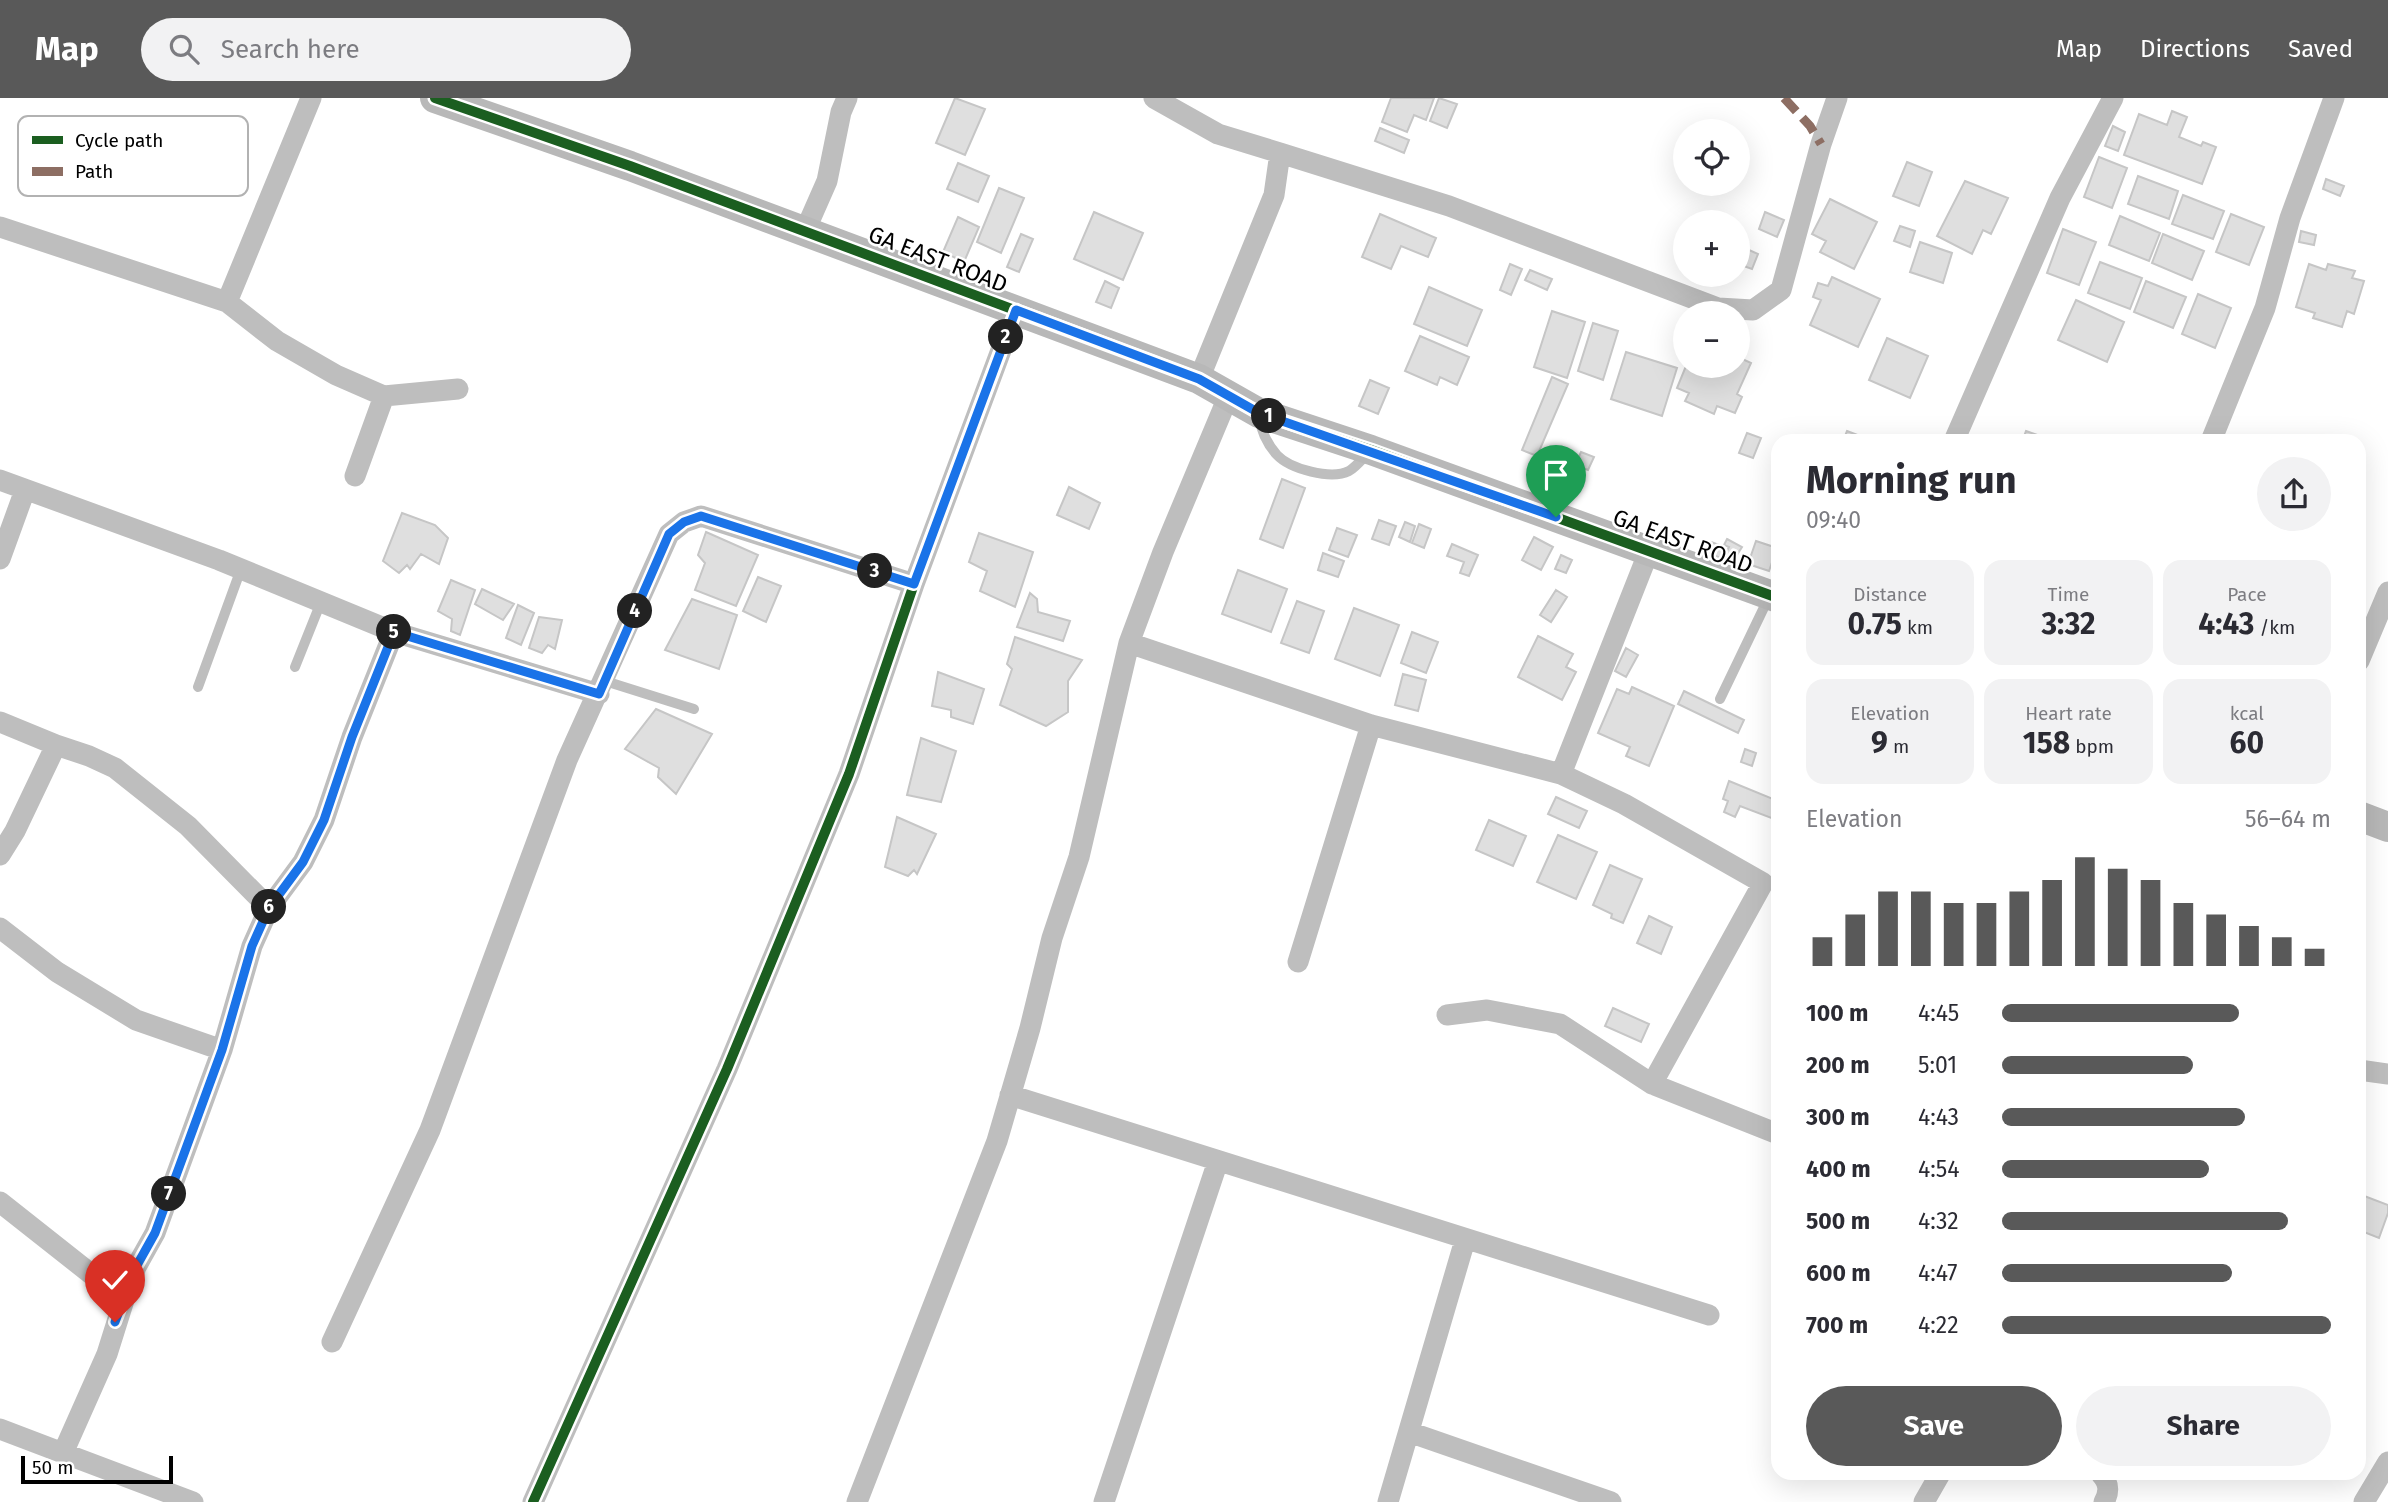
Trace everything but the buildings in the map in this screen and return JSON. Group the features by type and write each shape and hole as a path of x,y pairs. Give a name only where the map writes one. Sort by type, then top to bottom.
{"street":[{"path":"226,302 311,98"},
{"name":"GA EAST ROAD","path":"435,98 805,231 1199,379 1259,413 1371,450 1771,595"},
{"path":"805,231 827,181 841,112 847,98"},
{"path":"1154,98 1218,134 1449,206 1718,308 1753,310 1781,290 1821,144 1838,98"},
{"path":"1957,434 2060,198 2113,98"},
{"path":"2214,434 2265,308 2290,218 2334,98"},
{"path":"1199,379 1274,195 1280,153"},
{"path":"0,227 226,302 277,341 336,375 384,396 458,389"},
{"path":"533,1502 732,1056 849,774 914,584 1016,310"},
{"path":"355,476 384,396"},
{"path":"857,1502 997,1141 1052,938 1079,857 1129,643 1163,552 1228,397"},
{"path":"0,480 241,569 394,632 602,687"},
{"path":"0,559 25,490"},
{"path":"331,1342 430,1130 567,760 669,534 684,522 701,516 914,584"},
{"path":"1561,774 1649,551"},
{"path":"2366,644 2388,592"},
{"path":"63,1453 107,1354 136,1267 155,1233 222,1050 252,946 269,908 303,862 324,820 352,737 394,632"},
{"path":"1129,643 1371,725 1561,774 1624,804 1770,885 1652,1084"},
{"path":"0,722 115,768 188,826 269,908"},
{"path":"1297,962 1371,725"},
{"path":"0,855 15,831 56,745"},
{"path":"2366,819 2388,827"},
{"path":"0,929 57,972 136,1020 222,1050"},
{"path":"1447,1015 1487,1010 1560,1024 1652,1084 1771,1131"},
{"path":"2366,1071 2388,1074"},
{"path":"1010,1096 1709,1315"},
{"path":"1104,1502 1218,1161"},
{"path":"0,1202 124,1300"},
{"path":"1388,1502 1465,1240"},
{"path":"0,1429 192,1502"},
{"path":"1409,1432 1611,1502"},
{"path":"2364,1502 2388,1462"},
{"path":"1924,1502 1937,1480"},
{"path":"2104,1502 2108,1491 2106,1480"}],"lane":[{"path":"1259,413 1261,432 1279,457 1315,473 1332,475 1350,471 1371,450"},
{"path":"198,687 241,569"},
{"path":"295,667 321,602"},
{"path":"1720,699 1771,602"},
{"path":"602,687 694,709"}],"marked path":[{"path":"1784,98 1810,126 1821,144"}],"cycle path":[{"path":"435,98 630,166 1199,379 1259,413 1371,450 1771,595"},
{"path":"533,1502 727,1069 849,774 914,584 1016,310"}],"route":[{"path":"115,1322 136,1267 155,1233 222,1050 252,946 269,908 303,862 324,820 352,737 394,632 599,694 669,534 684,522 701,516 914,584 1016,310 1199,379 1259,413 1556,517"}]}
